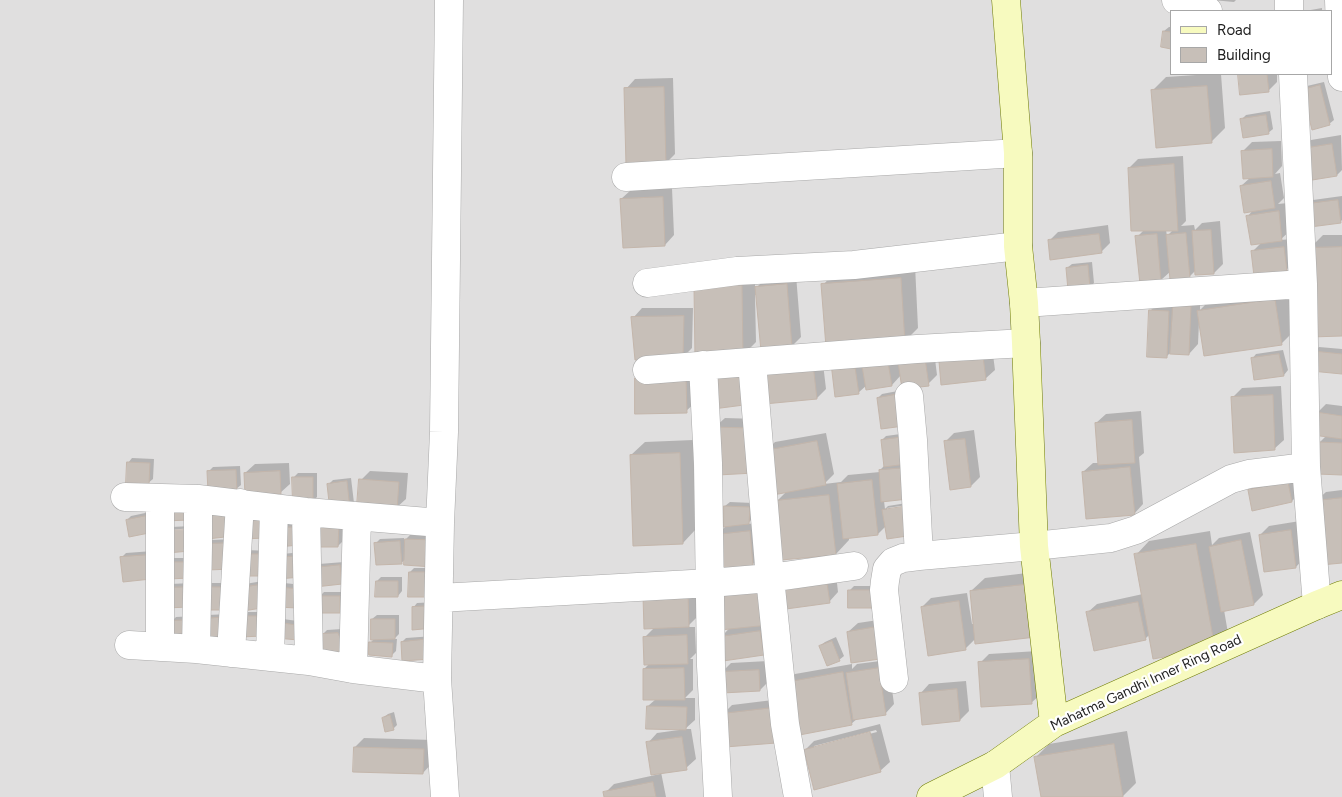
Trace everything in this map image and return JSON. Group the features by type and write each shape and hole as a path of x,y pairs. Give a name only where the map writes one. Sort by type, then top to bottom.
{"main road":[{"path":"1006,0 1018,153 1018,246 1024,303 1034,546 1054,723"},
{"name":"Mahatma Gandhi Inner Ring Road","path":"931,797 995,765 1054,723 1330,600"}],"street":[{"path":"445,797 437,679 444,432 448,0"},
{"path":"1339,61 1340,0"},
{"path":"1293,75 1302,284 1306,467 1330,600"},
{"path":"626,177 1018,153"},
{"path":"648,283 737,272 854,265 1018,246"},
{"path":"1024,303 1302,284"},
{"path":"647,370 917,348 1026,343"},
{"path":"752,362 770,578 785,724 798,797"},
{"path":"703,365 708,463 711,666 718,797"},
{"path":"909,396 919,556"},
{"path":"894,679 884,590 887,569 893,562 903,558 919,556 1111,538 1136,530 1231,479 1249,474 1306,467"},
{"path":"125,497 198,499 306,512 440,523"},
{"path":"160,498 160,647"},
{"path":"196,649 198,499"},
{"path":"231,653 240,504"},
{"path":"270,657 274,508"},
{"path":"306,512 309,661"},
{"path":"353,669 357,516"},
{"path":"439,598 710,583 770,578 854,566"},
{"path":"129,645 196,649 309,661 353,669 437,679"},
{"path":"995,765 998,797"}],"shaded area":[{"path":"0,0 1342,0 1342,797 0,797"}],"building":[{"path":"1163,31 1170,32 1170,49 1161,47"},
{"path":"1238,75 1267,75 1269,92 1240,95"},
{"path":"1320,85 1330,125 1312,130 1302,90"},
{"path":"1207,86 1212,143 1156,148 1151,90"},
{"path":"664,87 666,164 626,165 624,88"},
{"path":"1266,115 1269,134 1243,138 1240,119"},
{"path":"1332,144 1337,176 1306,181 1301,149"},
{"path":"1272,149 1273,177 1243,179 1241,151"},
{"path":"1174,164 1178,231 1131,231 1128,168"},
{"path":"1271,181 1275,208 1244,213 1240,186"},
{"path":"663,197 665,246 623,248 620,199"},
{"path":"1338,200 1341,223 1310,227 1307,204"},
{"path":"1279,211 1282,241 1251,245 1246,216"},
{"path":"1211,230 1214,274 1195,275 1192,231"},
{"path":"1186,233 1190,278 1170,280 1166,235"},
{"path":"1099,234 1102,253 1050,260 1048,240"},
{"path":"1157,234 1161,282 1140,284 1135,236"},
{"path":"1284,247 1287,271 1254,276 1251,251"},
{"path":"1342,247 1342,336 1311,337 1308,248"},
{"path":"1088,265 1090,288 1068,290 1066,268"},
{"path":"901,278 905,343 826,347 821,284"},
{"path":"787,284 792,347 761,351 755,287"},
{"path":"742,285 743,357 695,358 694,286"},
{"path":"1275,299 1282,345 1204,356 1197,311"},
{"path":"1173,306 1191,306 1189,355 1170,354"},
{"path":"1149,310 1169,311 1167,358 1147,357"},
{"path":"684,316 683,358 635,360 631,317"},
{"path":"924,351 929,386 902,389 897,355"},
{"path":"1313,351 1342,354 1342,374 1311,371"},
{"path":"1279,354 1284,376 1254,380 1251,358"},
{"path":"887,356 892,386 866,390 861,360"},
{"path":"983,356 986,380 941,385 939,361"},
{"path":"854,360 859,394 835,397 831,363"},
{"path":"813,364 817,399 764,404 759,368"},
{"path":"713,370 742,371 744,405 713,409"},
{"path":"635,378 686,378 687,413 635,414"},
{"path":"899,394 904,426 881,429 877,398"},
{"path":"1273,395 1275,450 1234,453 1231,397"},
{"path":"1316,412 1342,416 1342,439 1313,435"},
{"path":"1132,420 1135,463 1098,465 1095,423"},
{"path":"714,427 749,428 754,473 718,475"},
{"path":"904,437 907,464 884,467 881,440"},
{"path":"965,439 971,487 950,490 944,441"},
{"path":"817,441 826,485 773,495 764,451"},
{"path":"1318,442 1342,443 1342,475 1317,474"},
{"path":"680,453 683,544 633,546 630,455"},
{"path":"127,462 150,463 149,484 126,484"},
{"path":"1130,467 1135,515 1086,519 1082,472"},
{"path":"906,468 908,499 881,502 879,470"},
{"path":"236,470 237,491 208,492 207,471"},
{"path":"280,471 281,494 245,496 244,473"},
{"path":"292,477 313,477 313,502 293,502"},
{"path":"359,479 399,482 397,510 357,506"},
{"path":"872,480 878,535 843,539 837,484"},
{"path":"347,481 350,509 330,511 327,484"},
{"path":"1288,482 1292,502 1252,511 1248,490"},
{"path":"829,495 836,555 781,560 774,501"},
{"path":"1342,498 1342,563 1321,565 1315,501"},
{"path":"188,506 189,520 164,521 164,507"},
{"path":"724,506 750,507 749,524 724,527"},
{"path":"909,506 914,535 887,539 882,510"},
{"path":"232,512 234,536 207,539 205,515"},
{"path":"146,516 149,533 129,537 126,520"},
{"path":"266,518 266,538 242,539 241,519"},
{"path":"316,524 339,524 338,547 316,547"},
{"path":"298,527 299,545 278,547 276,528"},
{"path":"188,530 190,551 167,553 165,531"},
{"path":"1291,530 1296,568 1264,572 1259,535"},
{"path":"750,531 753,565 721,572 715,535"},
{"path":"405,539 434,540 433,567 404,565"},
{"path":"1241,540 1254,605 1221,612 1209,547"},
{"path":"400,541 402,564 376,565 374,543"},
{"path":"231,543 232,569 207,570 206,544"},
{"path":"1196,544 1215,648 1153,659 1134,554"},
{"path":"241,554 267,554 267,576 241,576"},
{"path":"149,555 151,579 123,582 120,557"},
{"path":"299,556 301,577 278,579 276,558"},
{"path":"169,562 189,562 189,578 169,579"},
{"path":"340,565 342,584 315,587 313,568"},
{"path":"409,572 433,572 432,597 408,597"},
{"path":"376,581 398,581 398,597 375,597"},
{"path":"827,583 830,603 786,609 784,589"},
{"path":"265,584 268,607 243,611 239,588"},
{"path":"1031,584 1036,637 975,644 970,591"},
{"path":"189,587 189,607 165,608 164,588"},
{"path":"203,587 226,587 225,610 202,610"},
{"path":"278,587 300,589 298,608 276,607"},
{"path":"848,590 871,590 872,608 848,608"},
{"path":"765,591 769,625 720,630 717,596"},
{"path":"688,594 689,627 644,629 643,596"},
{"path":"318,596 340,596 340,613 318,613"},
{"path":"959,601 966,650 928,656 921,607"},
{"path":"1138,602 1146,640 1094,651 1086,612"},
{"path":"433,606 434,628 412,630 412,607"},
{"path":"237,616 266,616 265,636 238,637"},
{"path":"227,617 228,637 203,638 202,619"},
{"path":"371,619 395,619 395,639 371,640"},
{"path":"191,620 192,636 171,637 170,621"},
{"path":"277,622 302,626 298,640 276,638"},
{"path":"876,627 880,659 851,663 847,632"},
{"path":"760,631 764,655 723,661 719,637"},
{"path":"338,633 347,653 321,654 321,634"},
{"path":"687,635 688,664 644,665 643,637"},
{"path":"430,639 431,659 402,661 401,642"},
{"path":"832,641 840,661 827,666 819,646"},
{"path":"369,642 393,643 392,657 369,655"},
{"path":"1029,659 1032,704 981,707 978,662"},
{"path":"684,668 685,700 643,700 643,669"},
{"path":"879,668 886,715 853,720 846,673"},
{"path":"759,670 760,691 722,693 720,672"},
{"path":"843,672 852,725 794,736 784,683"},
{"path":"957,689 960,721 922,725 919,693"},
{"path":"647,706 687,707 686,730 646,729"},
{"path":"772,708 776,743 725,747 721,714"},
{"path":"390,715 394,730 385,732 382,718"},
{"path":"870,732 881,772 814,790 804,750"},
{"path":"682,737 687,770 651,775 646,742"},
{"path":"1114,744 1123,797 1041,797 1034,757"},
{"path":"354,747 424,749 423,774 353,772"},
{"path":"653,782 656,797 604,797 603,792"}]}
